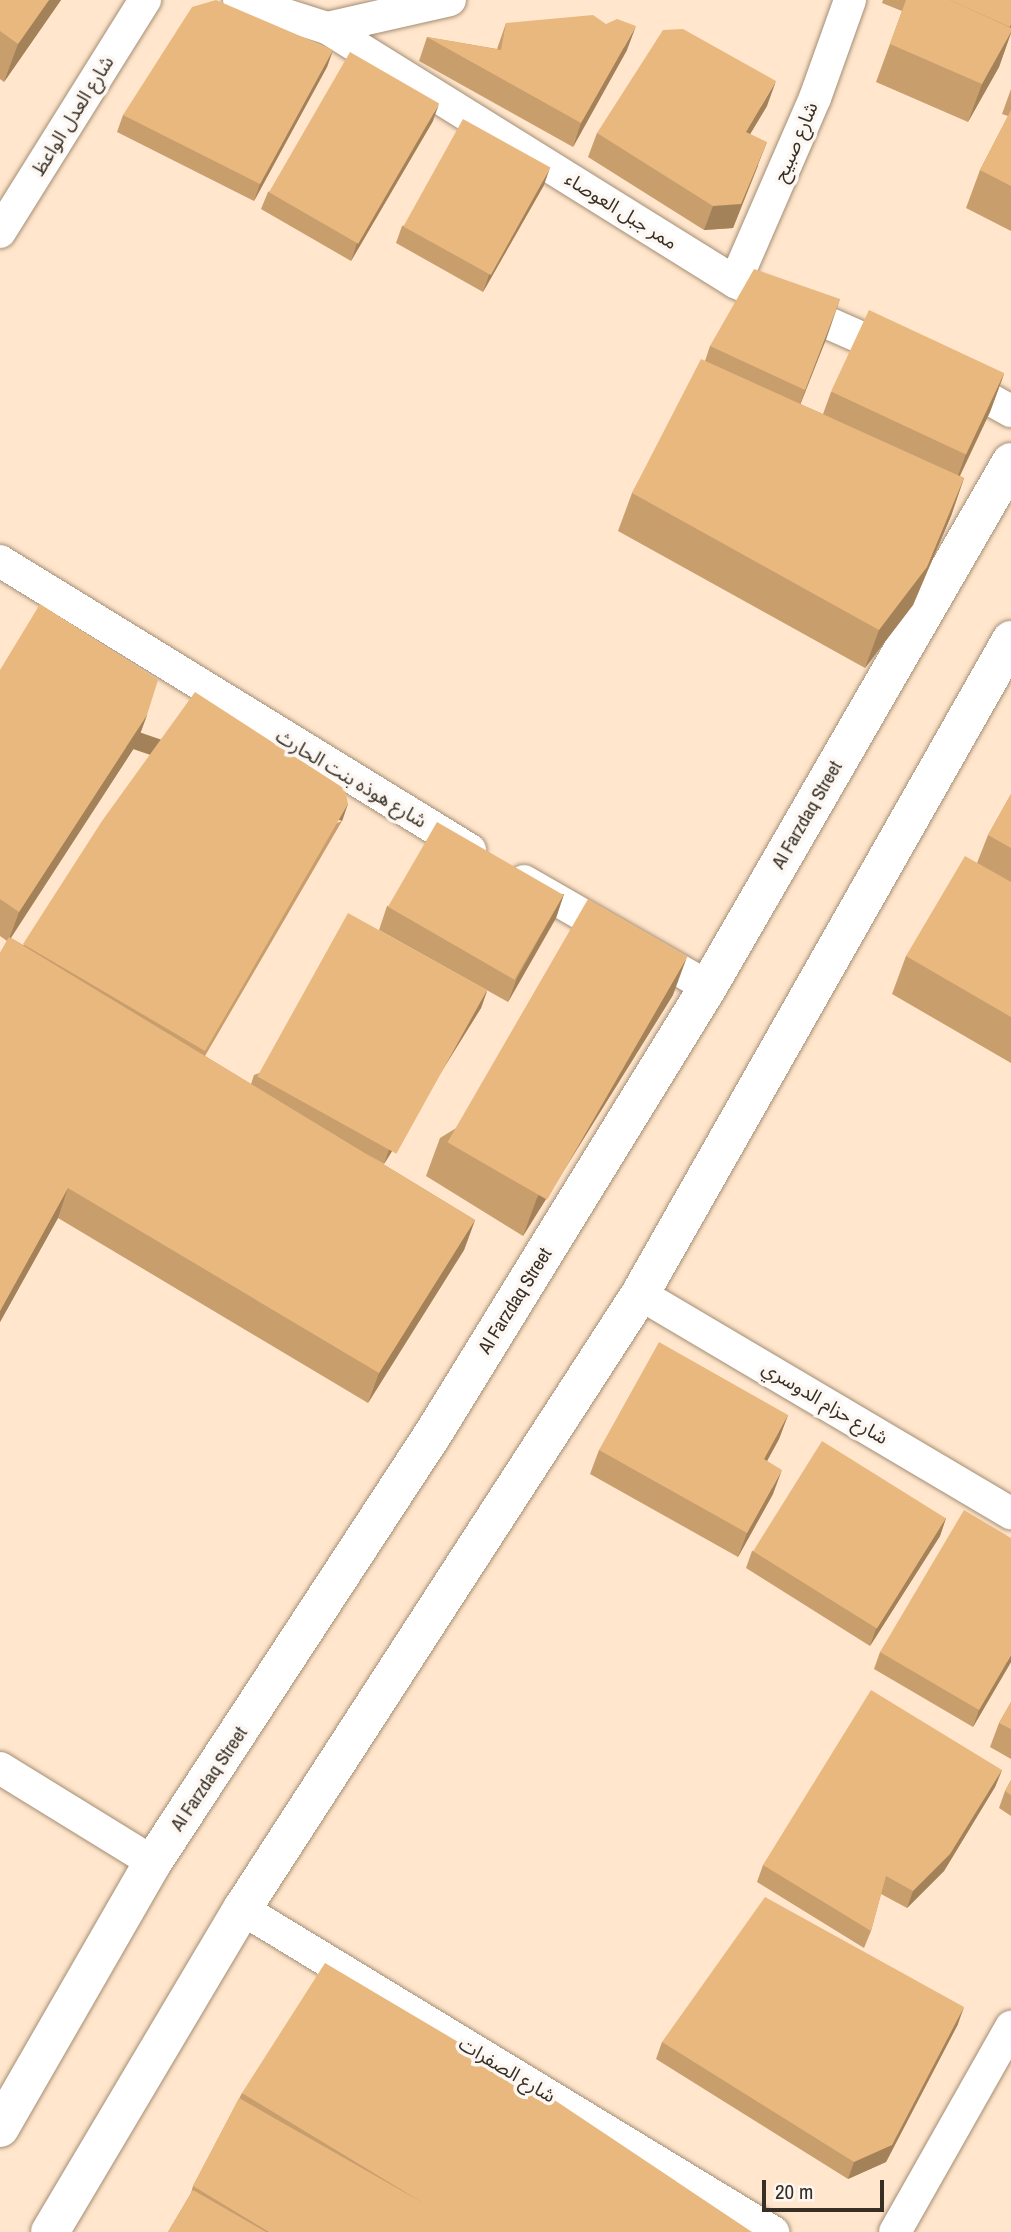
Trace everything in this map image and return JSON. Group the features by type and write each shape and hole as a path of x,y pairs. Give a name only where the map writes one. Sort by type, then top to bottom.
{"street":[{"name":"شارع العدل الواعظ","path":"0,232 145,0"},
{"name":"ممر جبل العوصاء","path":"239,0 327,28 735,282 964,384 1011,411"},
{"path":"327,28 450,0"},
{"name":"شارع صبيح","path":"735,282 815,98 850,0"},
{"name":"Al Farzdaq Street","path":"0,2128 153,1862 426,1445 708,987 1011,462"},
{"name":"شارع هوذه بنت الحارث","path":"0,561 389,804 708,987"},
{"path":"50,2232 242,1909 640,1294 1009,650"},
{"name":"شارع حزام الدوسري","path":"640,1294 1011,1513"},
{"path":"0,1768 153,1862"},
{"name":"شارع الصفرات","path":"242,1909 773,2232"},
{"path":"895,2232 1011,2027"}],"building":[{"path":"0,0 49,0 18,44 0,31"},
{"path":"216,0 333,50 260,184 123,115 192,7"},
{"path":"906,0 950,0 1011,28 982,84 890,44"},
{"path":"950,0 1011,0 1010,27"},
{"path":"593,15 606,24 617,19 636,26 581,123 427,37 501,50 506,23"},
{"path":"683,29 776,81 746,132 767,142 741,204 713,206 597,133 663,30"},
{"path":"350,52 439,104 358,244 269,192"},
{"path":"1011,110 1011,186 980,170"},
{"path":"463,119 550,167 491,275 403,227"},
{"path":"754,269 840,299 805,390 710,346"},
{"path":"869,310 1004,373 966,455 831,392"},
{"path":"701,359 964,478 927,567 879,630 632,493"},
{"path":"40,604 158,680 147,715 19,912 0,899 0,670"},
{"path":"195,692 345,789 348,804 205,1051 23,944 102,821"},
{"path":"1011,794 1011,848 988,835"},
{"path":"437,822 563,895 514,980 388,907"},
{"path":"965,856 1011,882 1011,1017 906,956"},
{"path":"588,899 688,956 547,1200 448,1142"},
{"path":"348,913 487,990 396,1154 257,1077"},
{"path":"9,937 475,1220 379,1373 68,1188 0,1311 0,953"},
{"path":"659,1342 788,1415 764,1459 782,1470 747,1533 599,1450"},
{"path":"822,1441 946,1518 877,1629 753,1551"},
{"path":"964,1510 1011,1538 1011,1655 979,1710 880,1652"},
{"path":"871,1690 1002,1770 950,1854 913,1891 886,1876 871,1931 763,1865"},
{"path":"1011,1702 1011,1729 999,1723"},
{"path":"1011,1780 1011,1795 1005,1791"},
{"path":"765,1897 964,2007 892,2145 854,2162 662,2042"},
{"path":"325,1963 544,2093 752,2232 269,2232 193,2186 239,2098 425,2204 242,2093"},
{"path":"193,2190 266,2232 168,2232"}]}
